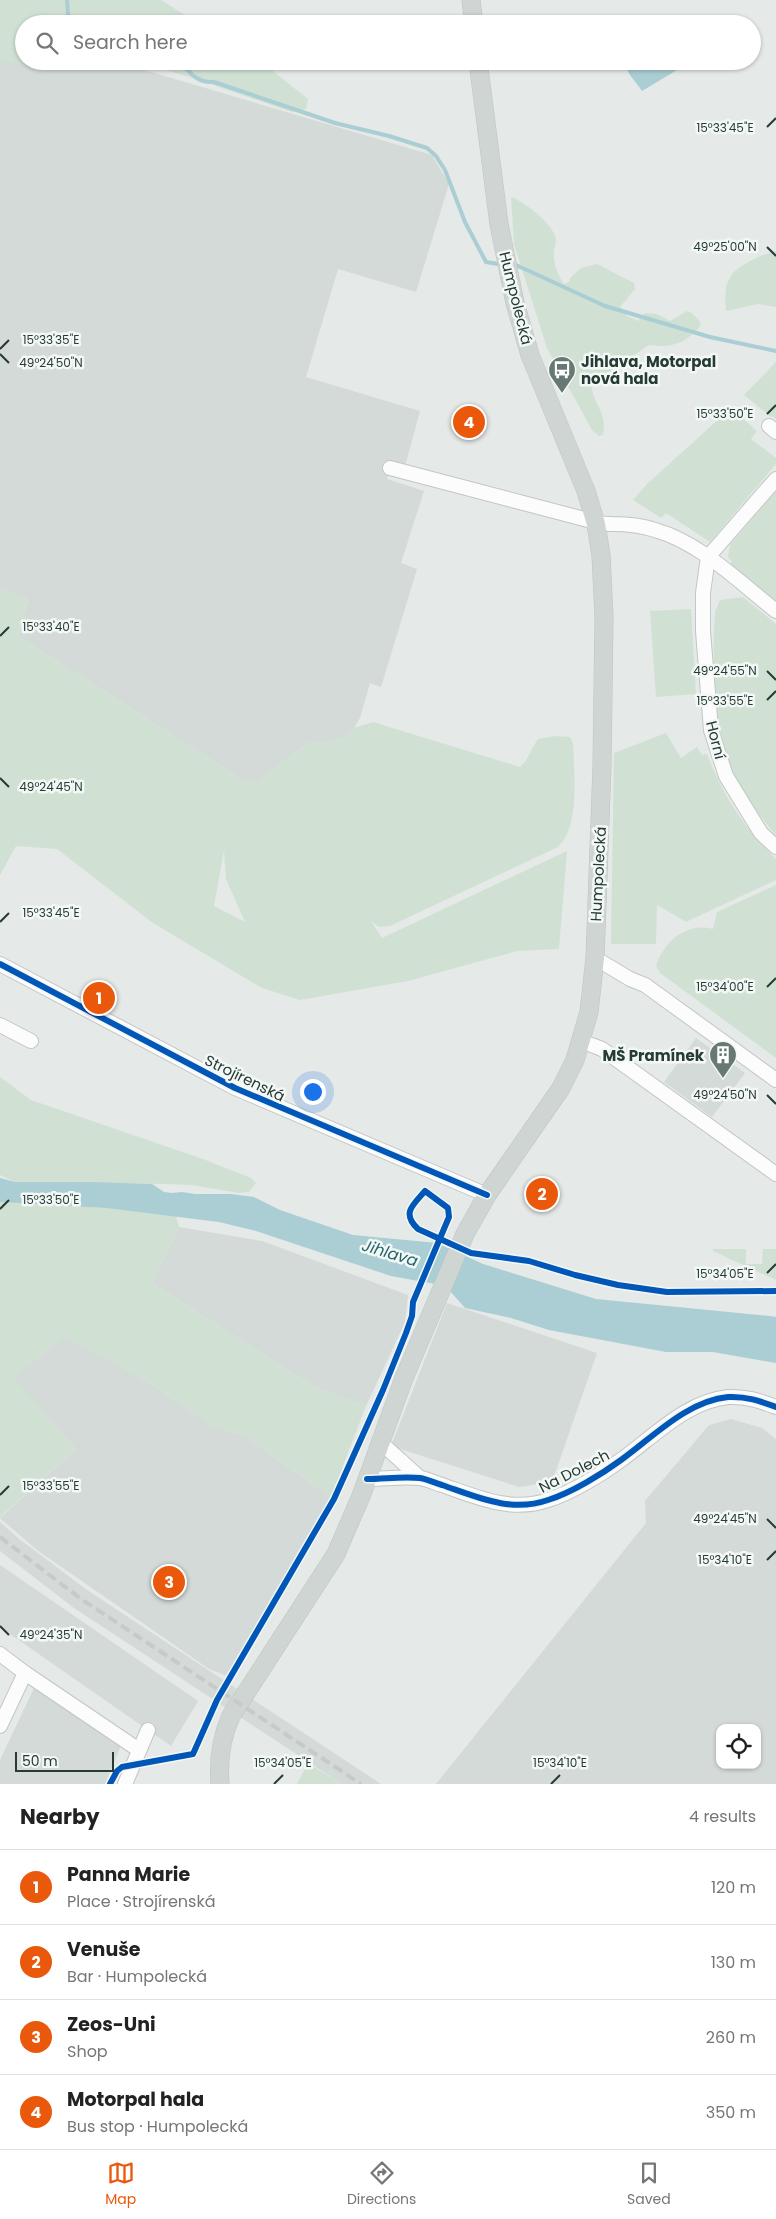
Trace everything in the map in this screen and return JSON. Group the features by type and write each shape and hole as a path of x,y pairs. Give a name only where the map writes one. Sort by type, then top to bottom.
{"main road":[{"path":"471,0 473,15"},
{"name":"Humpolecká","path":"479,70 499,224 514,303 530,355 581,477 596,524 601,555 604,617 600,842 595,958 589,1012 582,1042 572,1067 555,1097 487,1195"},
{"path":"220,1784 218,1765 221,1744 231,1716 336,1554 429,1318 465,1234 487,1195"}],"street":[{"path":"390,468 588,520 596,524 614,524 655,530 680,540 708,557 776,611"},
{"path":"708,557 776,479"},
{"name":"Horní","path":"708,557 704,593 703,631 711,730 726,776 761,833 776,847"},
{"path":"595,958 630,979 645,985 776,1080"},
{"name":"Strojírenská","path":"0,964 234,1088 487,1195"},
{"path":"0,1025 30,1041"},
{"path":"582,1042 602,1050 776,1174"},
{"name":"Na Dolech","path":"366,1479 420,1478 503,1505 520,1507 548,1500 578,1486 620,1461 688,1411 710,1401 728,1397 748,1397 776,1408"},
{"name":"Na Dolech","path":"379,1441 420,1478"},
{"path":"0,1654 139,1750"},
{"path":"0,1726 26,1673"},
{"path":"125,1784 148,1730"}],"shaded area":[{"path":"0,29 15,49 15,70 144,70 432,155 449,184 416,292 338,269 306,377 420,411 405,466 392,461 387,479 424,491 401,563 417,569 381,687 370,683 360,718 354,728 344,737 330,743 309,742 256,783 243,780 18,636 28,599 0,588"},
{"path":"696,1038 745,1073 712,1117 664,1082"},
{"path":"179,1227 262,1241 408,1295 405,1322 366,1406 313,1386 152,1283"},
{"path":"447,1303 597,1353 552,1482 519,1487 391,1446"},
{"path":"65,1336 148,1382 211,1425 244,1436 331,1497 269,1607 227,1676 209,1669 37,1550 0,1518 76,1449 13,1378"},
{"path":"731,1419 762,1428 776,1439 776,1784 436,1784 646,1523 645,1501 709,1425"},
{"path":"0,1522 18,1538 87,1590 381,1784 342,1784 74,1608 0,1551"},
{"path":"0,1565 198,1701 171,1746 0,1627"},
{"path":"35,1686 122,1743 105,1784 0,1784 0,1760"}],"green space":[{"path":"0,0 161,0 185,15 15,15 15,63 0,61"},
{"path":"166,70 271,70 308,99 306,109 292,112"},
{"path":"511,197 517,199 538,214 554,233 556,239 554,250 555,264 564,284 569,282 570,278 581,268 597,264 634,283 635,289 620,307 627,316 638,321 645,313 657,314 670,321 687,311 696,316 701,325 690,337 678,343 665,346 649,345 591,384 594,398 604,421 603,435 599,436 592,430 547,348 514,244"},
{"path":"776,251 776,307 758,304 726,311 726,288 734,272 751,260"},
{"path":"776,362 776,419 744,395"},
{"path":"731,408 757,431 751,439 776,458 776,464 710,542 666,513 661,518 633,500 647,484"},
{"path":"776,491 776,603 730,564 732,561 728,557 730,545"},
{"path":"0,588 28,598 18,636 243,780 256,783 309,742 330,743 344,737 354,728 373,722 520,767 526,761 538,739 556,736 570,737 573,743 573,813 567,834 558,847 390,926 379,927 371,921 382,938 567,851 559,949 517,951 408,981 300,1000 262,988 153,923 57,849 16,846 0,875","holes":["224,850 226,879 245,922 214,906"]},
{"path":"743,597 776,624 776,835 755,809 737,781 723,746 717,708 714,667 715,612 720,600"},
{"path":"691,609 696,694 656,697 650,611"},
{"path":"666,733 681,758 697,747 702,755 707,754 727,797 744,824 776,859 776,880 686,922 657,905 656,944 611,944 614,753"},
{"path":"776,885 776,1058 660,973 656,966 665,949 678,936 694,928 713,929 717,912"},
{"path":"0,1077 31,1100 203,1159 251,1178 256,1183 249,1192 239,1193 191,1185 15,1182 0,1175"},
{"path":"0,1202 106,1208 176,1216 179,1227 152,1283 313,1386 366,1406 331,1497 244,1436 211,1425 148,1382 65,1337 14,1378 76,1449 0,1517"},
{"path":"713,1249 746,1249 746,1264 762,1264 763,1249 776,1249 776,1280 713,1251"},
{"path":"308,1763 342,1784 297,1784"}],"water":[{"path":"628,70 677,70 642,91"},
{"name":"Jihlava","path":"0,1178 15,1182 152,1184 164,1192 231,1194 254,1197 280,1210 353,1235 437,1243 483,1264 596,1299 776,1317 776,1363 713,1352 666,1352 549,1330 511,1318 465,1308 450,1291 435,1284 391,1276 256,1231 219,1222 106,1208 0,1202"}],"waterway":[{"path":"67,0 68,15"},
{"path":"188,70 203,81 214,82 335,123 389,136 427,148 436,156 445,170 465,222 486,262 498,264"},
{"path":"516,265 605,306 710,337 776,351"}],"railway":[{"path":"0,1537 81,1599 361,1784"}],"cycle path":[{"path":"0,964 235,1088 487,1195"},
{"path":"110,1784 117,1771 122,1767 193,1754 217,1700 334,1499 383,1390 412,1316 413,1302 449,1217 448,1208 425,1191 411,1209 410,1218 413,1223 418,1229 471,1253 529,1261 575,1275 618,1285 667,1292 776,1291"},
{"path":"367,1479 420,1478 494,1502 521,1505 534,1504 566,1493 596,1477 671,1421 698,1405 728,1397 741,1397 776,1407"}],"place":[{"name":"Jihlava, Motorpal nová hala","path":"562,394"},
{"name":"Motorpal hala","path":"469,422"},
{"name":"Panna Marie","path":"99,998"},
{"name":"MŠ Pramínek","path":"723,1079"},
{"name":"Venuše","path":"542,1194"},
{"name":"Zeos-Uni","path":"169,1582"}]}
